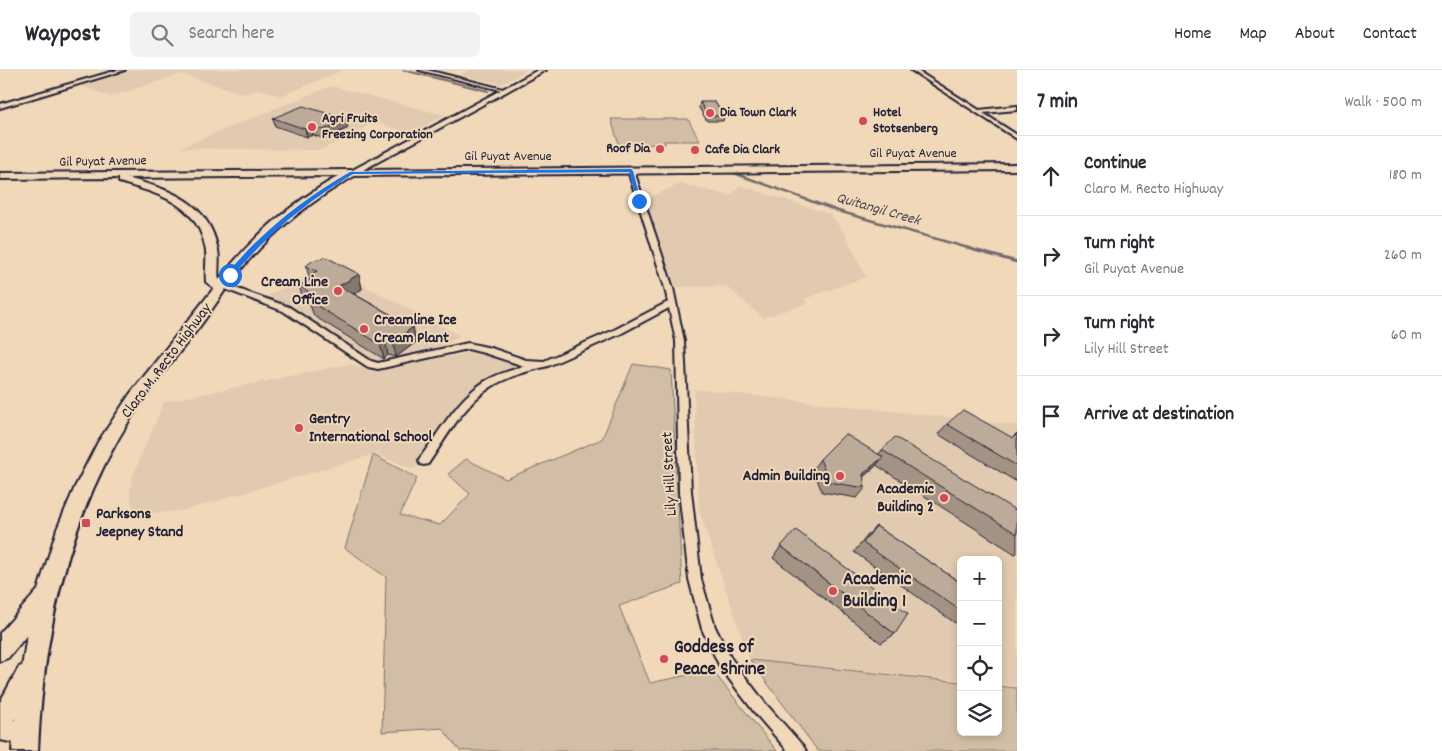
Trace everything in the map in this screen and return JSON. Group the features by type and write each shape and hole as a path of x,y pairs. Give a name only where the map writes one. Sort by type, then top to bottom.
{"main road":[{"name":"Claro M. Recto Highway","path":"25,743 33,662 45,597 75,510 103,453 128,409 221,286 245,257 278,224 308,200 352,173 542,70"},
{"name":"Gil Puyat Avenue","path":"0,176 1017,168"},
{"path":"109,176 165,193 187,204 204,224 212,251 212,282 221,286"},
{"path":"0,650 45,597"},
{"path":"0,721 11,706 33,662"},
{"path":"0,729 25,743"}],"street":[{"path":"0,106 123,70"},
{"path":"421,70 505,90"},
{"path":"913,70 1017,137"},
{"path":"979,112 1017,108"},
{"name":"Lily Hill Street","path":"631,171 672,303 680,341 685,491 696,579 709,629 725,662 760,708 798,751"},
{"path":"221,286 286,309 368,364 378,366 468,346 479,347 534,366"},
{"path":"424,461 473,396 486,386 499,379 534,366 545,364 617,332 672,303"}],"shaded area":[{"path":"133,70 343,70 281,96 259,89 245,94 181,74 110,97 82,86"},
{"path":"470,70 526,71 501,84 460,75"},
{"path":"331,86 444,115 411,134 376,122 321,150 179,148"},
{"path":"611,119 688,119 700,141 664,141 665,144 619,145"},
{"path":"680,184 731,196 739,185 830,214 846,236 866,277 804,299 808,303 763,318 726,286 676,287 644,200"},
{"path":"326,266 459,335 445,346 399,359 376,362 268,295"},
{"name":"Gentry International School","path":"473,352 514,365 516,369 492,375 480,382 414,469 375,454 182,511 148,513 133,508 130,492 133,475 164,402 349,364 376,370"},
{"path":"633,364 671,370 682,584 619,606 650,683 712,670 777,751 460,751 442,728 382,732 386,577 345,548 373,455 417,478 400,515 440,525 470,494 448,474 466,459 506,479 602,439"},
{"path":"694,389 1017,425 1017,686 1002,684 1002,556 957,556 957,680 750,660 699,511"},
{"path":"750,660 957,682 957,736 1002,736 1002,686 1017,688 1017,751 818,751"}],"building":[{"path":"700,102 715,102 724,116 708,116"},
{"path":"303,106 346,119 323,130 311,126 305,129 273,118"},
{"path":"326,257 359,274 339,286 413,327 393,342 385,340 380,344 309,301 317,297 299,286 314,278 310,275 317,271 306,266 312,261"},
{"path":"963,410 1013,438 1017,434 1017,466 947,424"},
{"name":"Admin Building","path":"845,434 883,457 863,474 865,488 829,482 820,459"},
{"path":"895,437 1017,511 1017,534 882,450"},
{"path":"876,526 957,580 957,608 863,543"},
{"path":"796,530 908,614 895,634 781,546"}],"waterway":[{"name":"Quitangil Creek","path":"403,70 488,91"},
{"name":"Quitangil Creek","path":"734,173 838,211 972,249"},
{"name":"Quitangil Creek","path":"967,248 1017,262"}],"place":[{"name":"Dia Town Clark","path":"710,113"},
{"name":"Hotel Stotsenberg","path":"863,121"},
{"name":"Agri Fruits Freezing Corporation","path":"312,127"},
{"name":"Roof Dia","path":"660,149"},
{"name":"Cafe Dia Clark","path":"695,150"},
{"name":"Cream Line Office","path":"338,291"},
{"name":"Creamline Ice Cream Plant","path":"364,329"},
{"name":"Gentry International School","path":"299,428"},
{"name":"Admin Building","path":"840,476"},
{"name":"Academic Building 2","path":"944,498"},
{"name":"Parksons Jeepney Stand","path":"86,523"},
{"name":"Academic Building 1","path":"833,591"},
{"name":"Goddess of Peace Shrine","path":"664,659"}],"route":[{"path":"230,275 260,241 287,216 321,191 352,173 631,171 639,201"}]}
